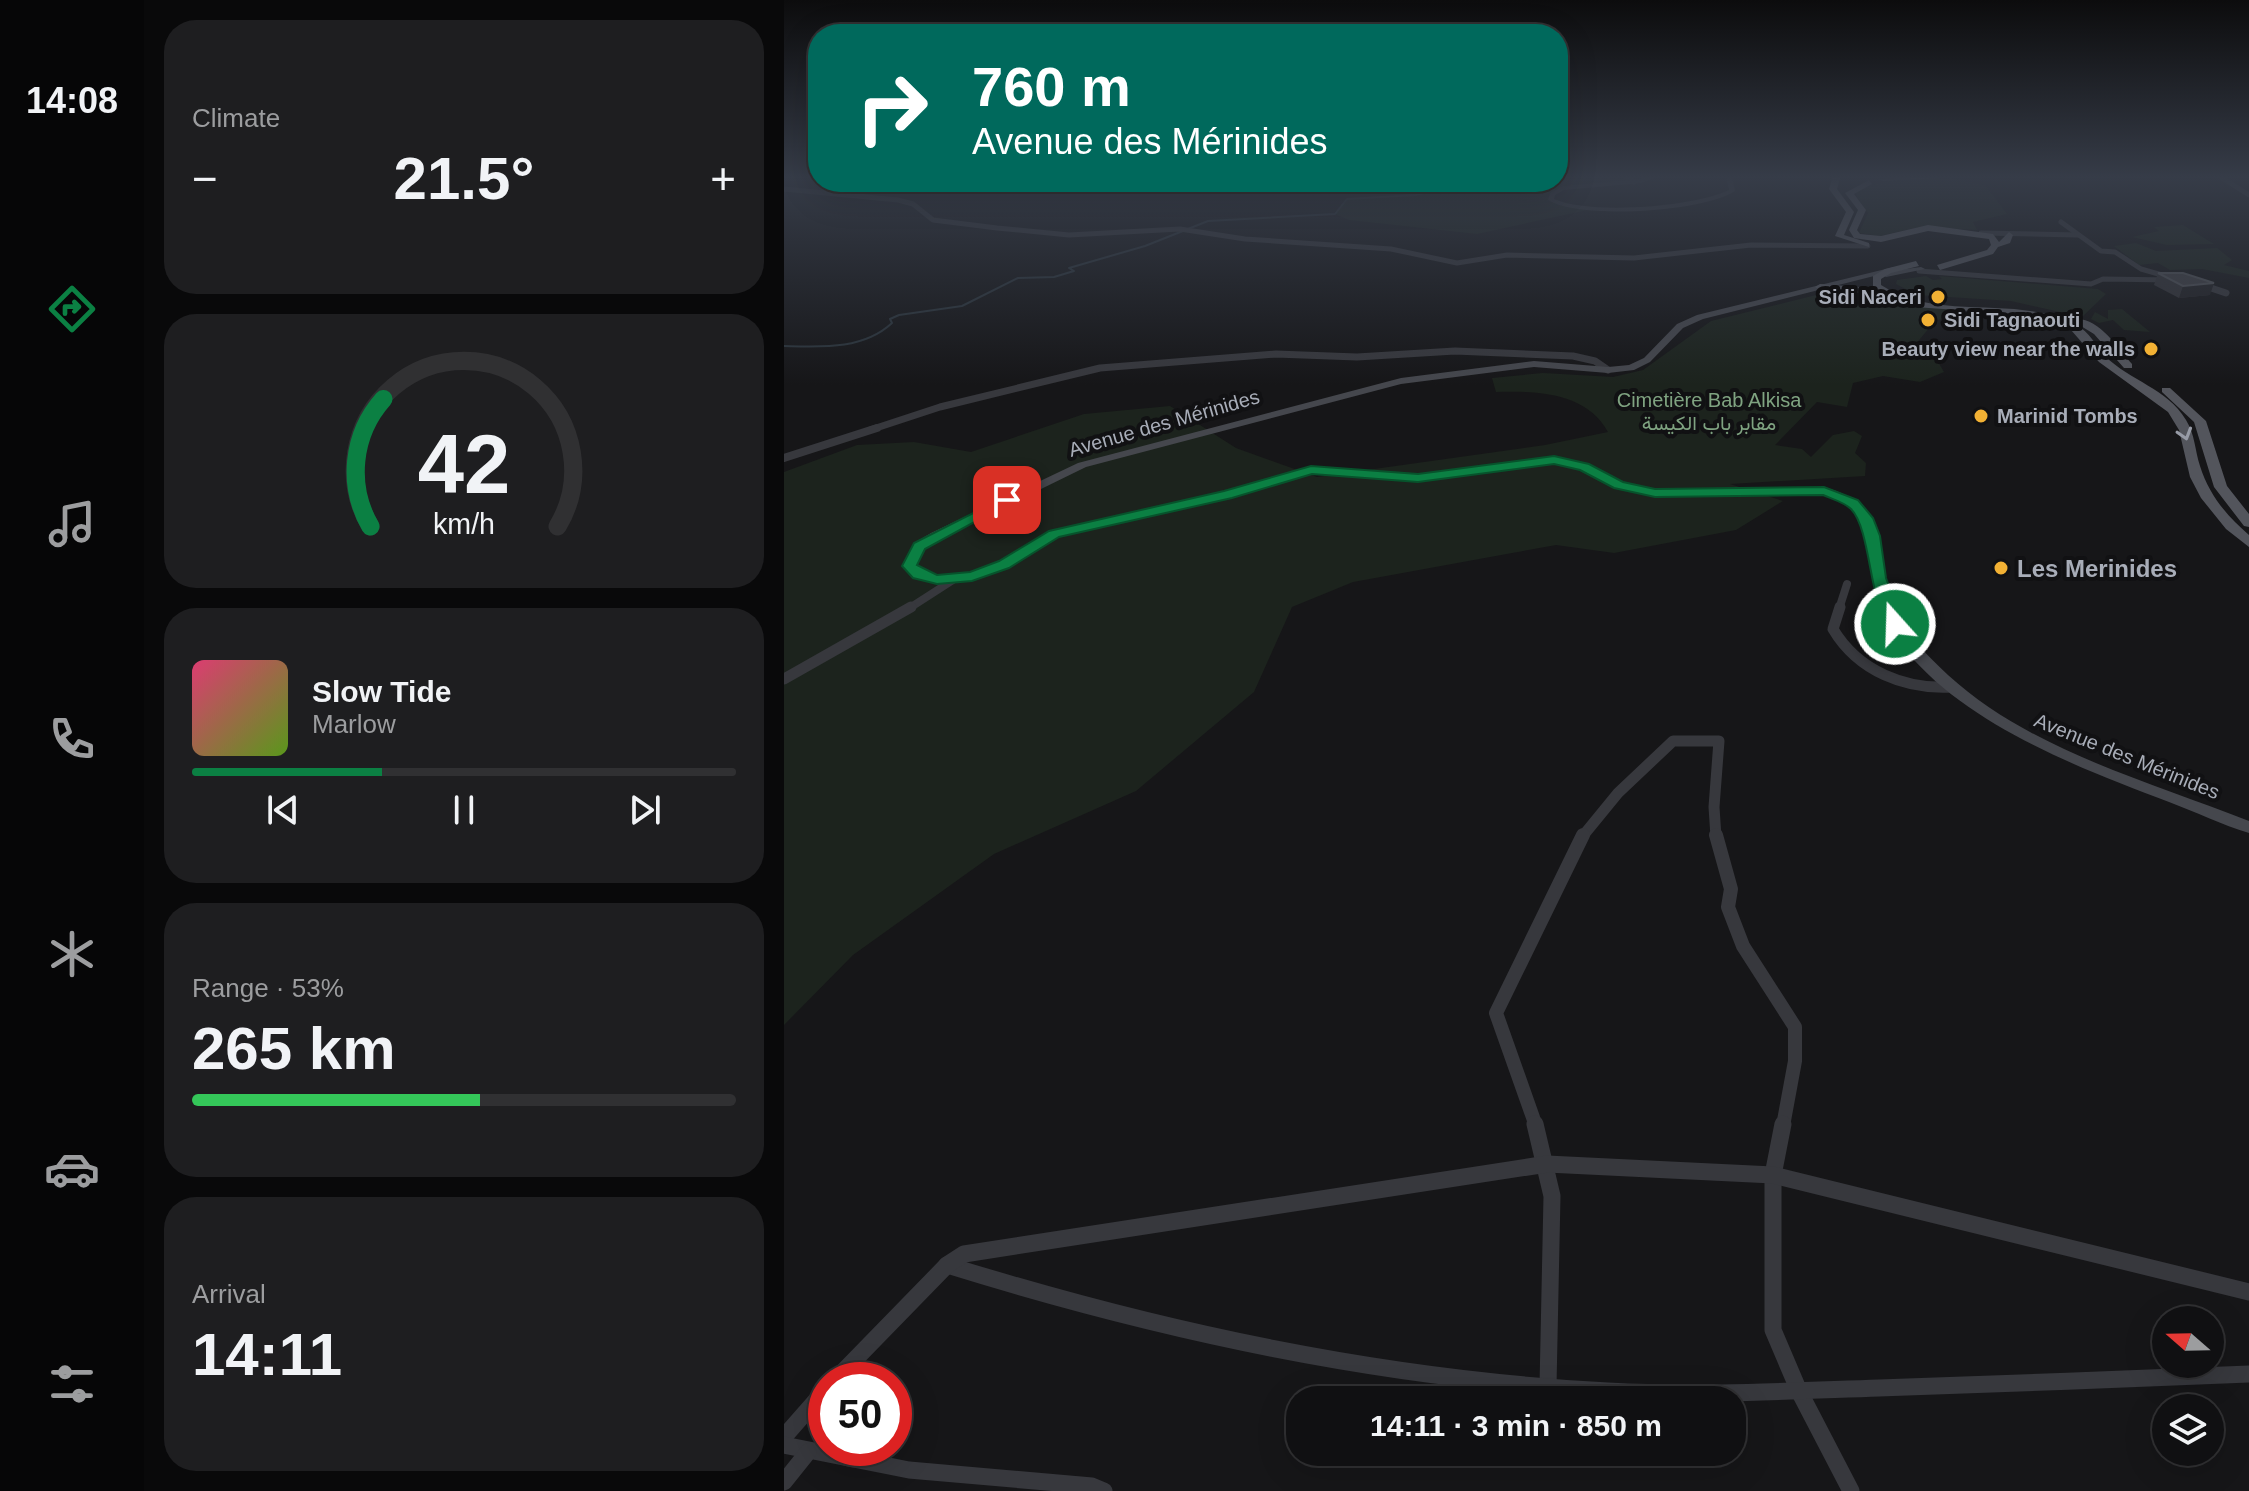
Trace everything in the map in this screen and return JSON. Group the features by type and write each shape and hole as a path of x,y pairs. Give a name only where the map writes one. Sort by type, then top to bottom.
{"main road":[{"path":"1982,246 1979,250 1893,277 1887,285 1900,294 1924,300 2047,310 2095,330 2121,361 2171,394 2196,416 2205,431 2221,487 2249,523"},
{"path":"1852,278 1894,269 1940,267 1988,253 1991,246"},
{"path":"1852,278 1922,267"},
{"path":"1882,292 1875,284 1880,275 1894,269"},
{"name":"Avenue des Mérinides","path":"1852,278 1688,321 1639,366 1608,370 1534,364 1412,379 1082,465 935,536 911,556 909,566 919,574 953,580 1004,564 1054,534 1227,495 1311,470 1408,478 1554,460 1584,467 1619,485 1655,493 1810,490 1849,500 1867,522 1878,578 1898,631 1953,687 1991,717 2051,749 2249,827"},
{"path":"1820,287 1882,292 1925,305 2031,313 2077,329 2101,358 2161,400 2180,419 2202,490 2221,516 2249,543"}],"street":[{"path":"1341,246 1391,249 1457,263 1507,255 1578,254 1634,258 1746,246"},
{"path":"1819,246 1868,246"},
{"path":"1922,267 2091,284 2101,279 2177,280 2141,269 2115,252 2101,251 2093,246"},
{"path":"2186,282 2226,293"},
{"path":"784,458 954,403 1100,368 1276,354 1357,357 1476,351 1587,358 1608,370"},
{"path":"784,679 885,624 953,580"},
{"path":"1847,584 1833,629 1840,645 1851,657 1905,682 1930,688 1953,687"},
{"path":"947,1265 1133,1318 1288,1350 1383,1369 1548,1386 1552,1196 1547,1164 1496,1013 1498,1004 1567,865 1593,822 1673,741 1719,741 1714,807 1716,836 1731,889 1728,907 1743,946 1795,1027 1795,1061 1773,1175 1773,1330 1799,1391 1851,1491"},
{"path":"853,1362 947,1265 964,1254 1547,1164 1773,1175 2249,1292"},
{"path":"1746,1392 2249,1374"},
{"path":"784,1437 808,1410"},
{"path":"784,1445 808,1452 784,1482"},
{"path":"887,1466 1092,1486 1104,1491"}],"green space":[{"path":"2114,246 2142,246 2156,251 2217,248 2232,260 2224,265 2249,271 2249,278 2202,269 2170,270 2158,263 2139,265"},
{"path":"1926,276 1933,280 1942,279 1939,276 2098,289 2106,294 2082,317 2011,301 1917,295 1896,284 1897,280"},
{"name":"Cimetière Bab Alkisa مقابر باب الكيسة","path":"1858,290 1910,305 1958,310 1959,314 1935,321 1910,351 1937,360 1944,372 1920,382 1883,376 1853,383 1847,407 1817,402 1775,445 1802,449 1811,457 1833,435 1854,431 1862,436 1855,453 1866,463 1865,476 1730,484 1783,501 1736,530 1614,553 1556,545 1353,582 1292,607 1254,692 1136,791 994,854 853,955 784,1025 784,472 857,445 914,442 971,452 1084,414 1170,406 1236,448 1317,477 1545,445 1608,432 1599,419 1574,402 1544,394 1496,392 1492,378 1543,373 1613,377 1643,370 1711,321 1816,295"},
{"path":"2122,309 2150,332 2124,330 2113,320 2099,323 2091,319 2095,312 2108,319 2108,310"}],"building":[{"path":"2158,273 2183,273 2214,283 2183,286"}],"waterway":[{"path":"784,346 827,346 855,342 881,332 892,323 890,319 899,315 962,306 1018,278 1054,277 1074,271 1069,268 1146,246"}],"place":[{"name":"Sidi Naceri","path":"1938,297"},
{"name":"Sidi Tagnaouti","path":"1928,320"},
{"name":"Beauty view near the walls","path":"2151,349"},
{"name":"Marinid Tombs","path":"1981,416"},
{"name":"Les Merinides","path":"2001,568"}],"route":[{"path":"1007,500 919,546 911,556 909,566 919,574 937,579 972,576 1004,564 1054,534 1172,509 1311,470 1330,469 1372,476 1418,478 1528,461 1554,460 1584,467 1619,485 1655,493 1824,491 1853,503 1866,518 1873,536 1878,578 1895,624"}]}
